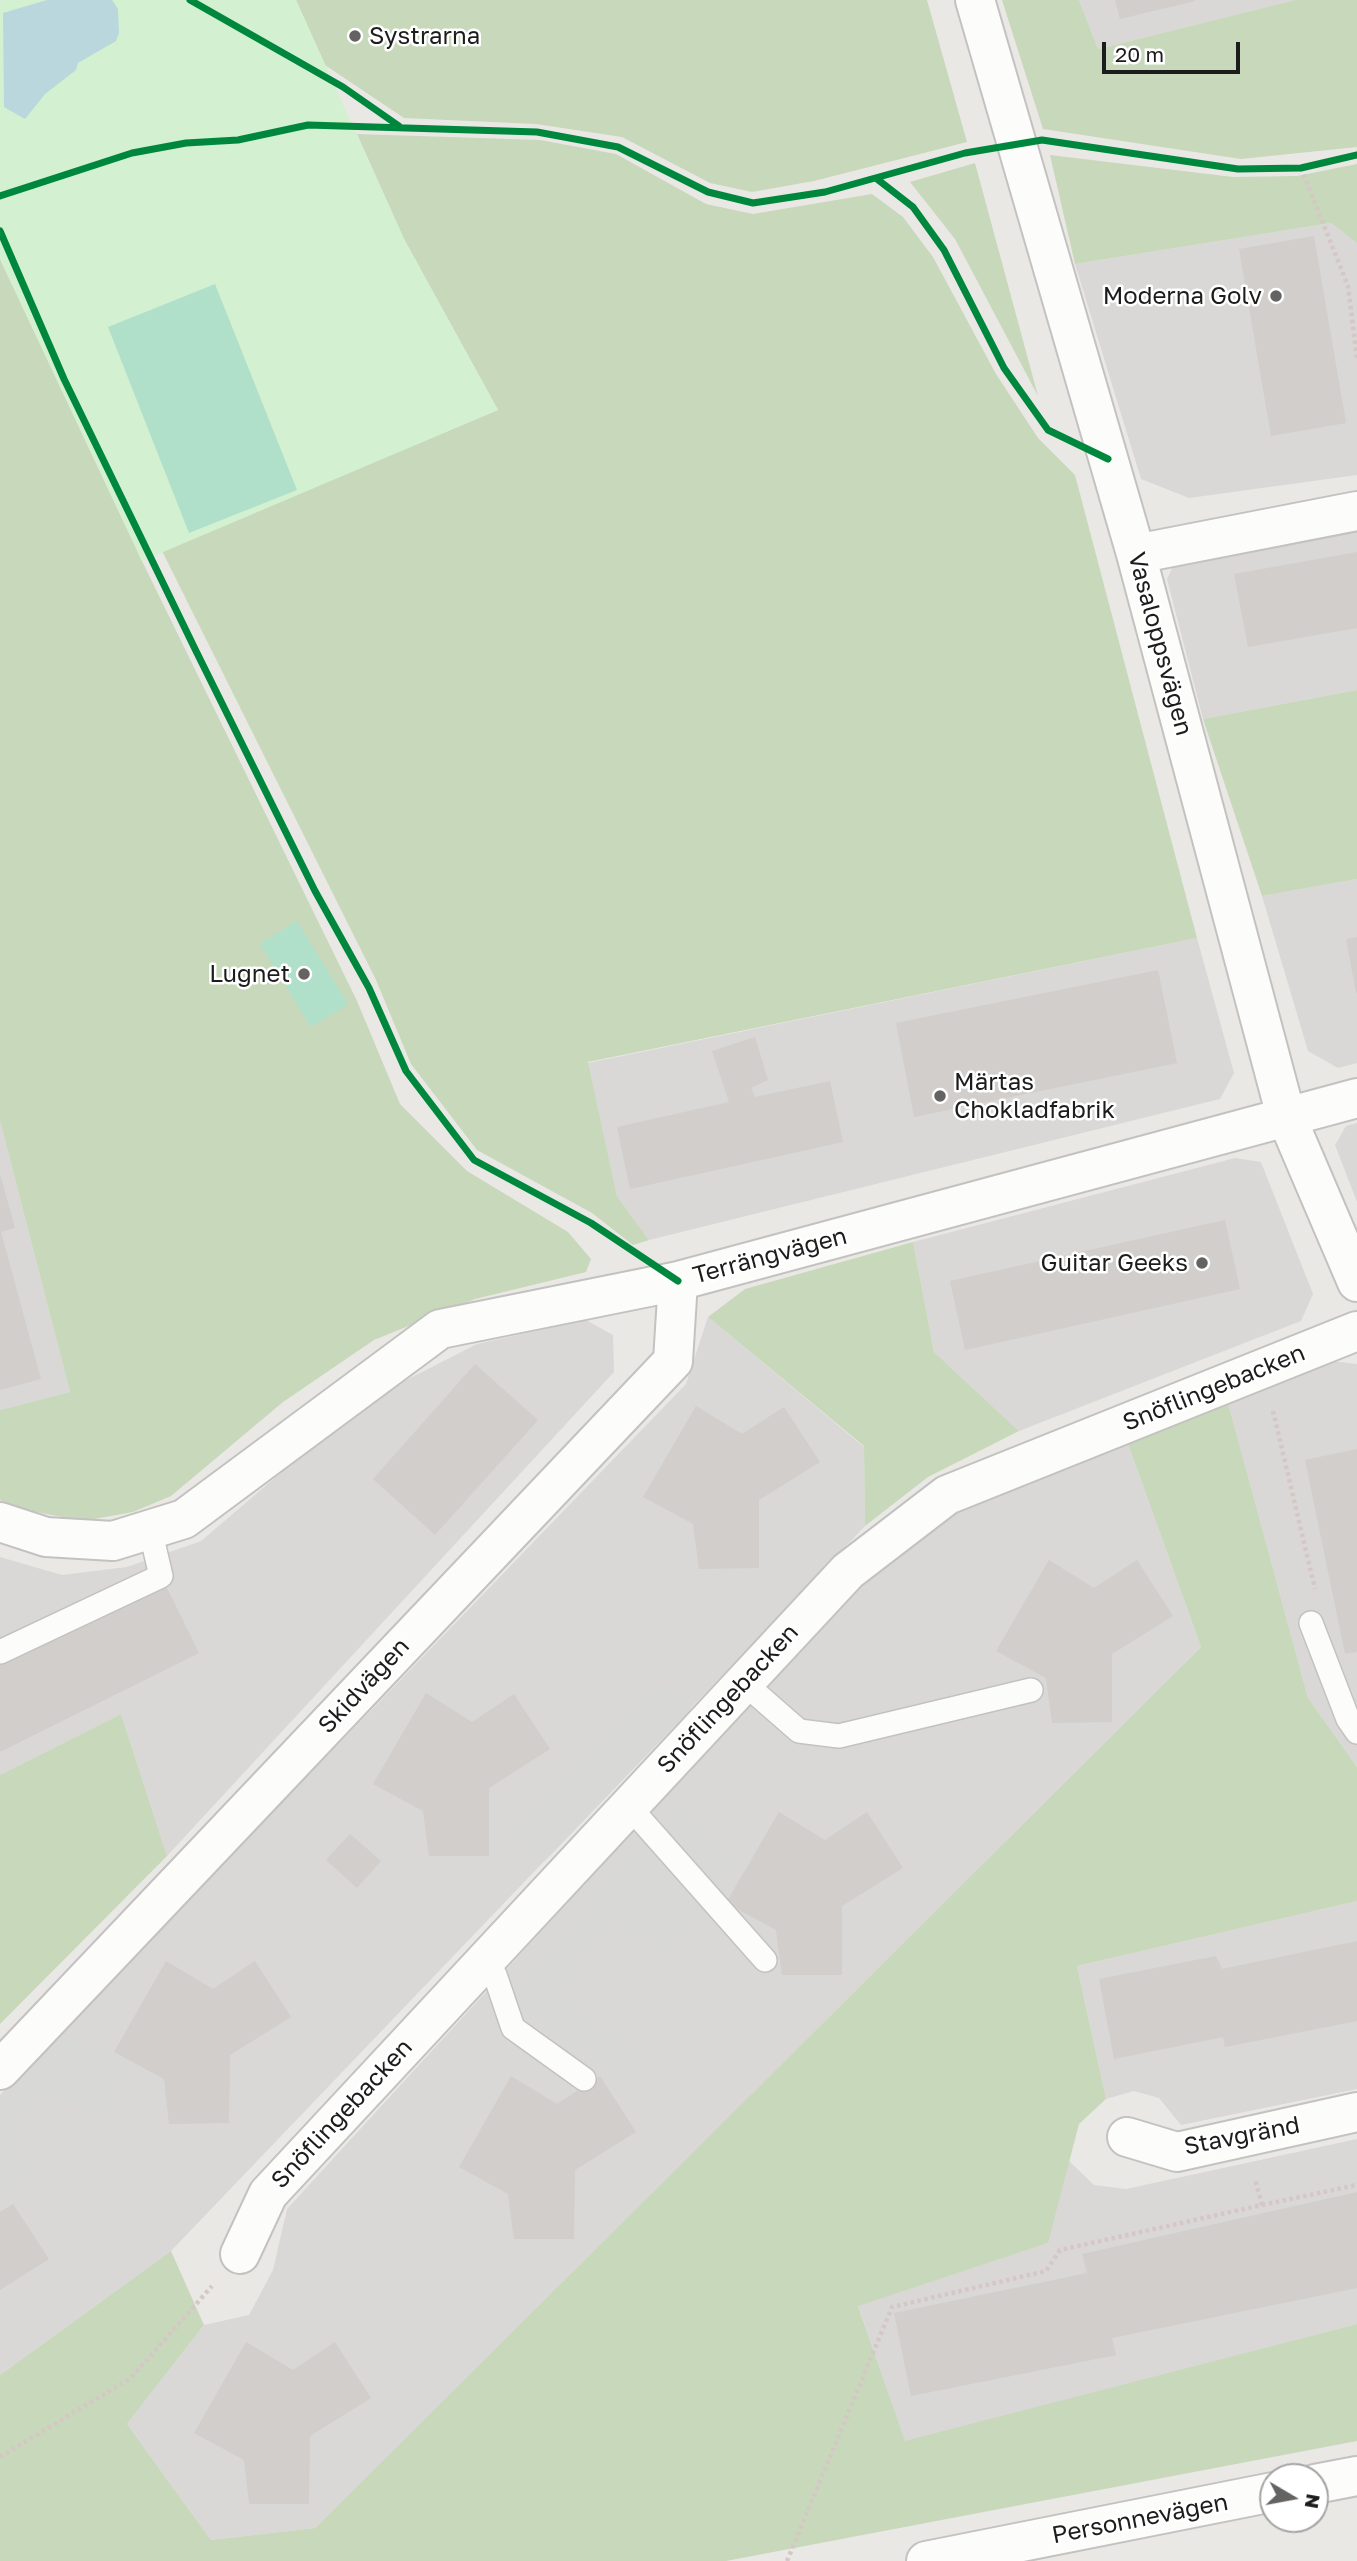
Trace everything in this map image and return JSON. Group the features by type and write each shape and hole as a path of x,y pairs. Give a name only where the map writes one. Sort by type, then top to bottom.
{"street":[{"name":"Vasaloppsvägen","path":"975,0 1136,554 1286,1116 1357,1282"},
{"path":"1136,554 1357,511"},
{"name":"Terrängvägen","path":"0,1522 46,1538 113,1541 184,1519 440,1329 678,1281 1357,1098"},
{"name":"Skidvägen","path":"0,2070 673,1361 678,1281"},
{"name":"Snöflingebacken","path":"240,2254 268,2194 848,1571 947,1495 1357,1331"},
{"name":"Stavgränd","path":"1127,2137 1177,2151 1357,2112"},
{"path":"1329,2481 1357,2476"},
{"name":"Personnevägen","path":"926,2561 1259,2496"}],"lane":[{"path":"0,1652 161,1576 150,1529"},
{"path":"1311,1623 1348,1719 1357,1732"},
{"path":"744,1682 799,1731 839,1736 1031,1690"},
{"path":"626,1810 642,1821 765,1960"},
{"path":"484,1962 495,1975 513,2028 584,2079"}],"path":[{"path":"1289,168 1312,165"},
{"path":"1301,167 1348,286 1357,359"},
{"path":"1276,1420 1315,1588 1311,1623"},
{"path":"1245,2137 1262,2205"},
{"path":"787,2561 892,2308 1046,2271 1060,2250 1357,2185"},
{"path":"0,2457 131,2378 240,2254"}],"shaded area":[{"path":"1079,0 1295,0 1098,49"},
{"path":"1331,223 1357,243 1357,475 1189,498 1141,479 1075,264"},
{"path":"1357,527 1357,690 1203,719 1167,579 1176,560"},
{"path":"1357,879 1357,1063 1338,1068 1308,1051 1262,896"},
{"path":"1197,938 1234,1073 1220,1099 649,1240 617,1196 588,1063"},
{"path":"0,1121 70,1392 0,1410"},
{"path":"1357,1123 1357,1202 1335,1145 1346,1126"},
{"path":"1235,1158 1261,1162 1313,1294 1301,1321 1019,1431 934,1352 913,1242"},
{"path":"708,1317 864,1447 865,1526 171,2251 0,2375 0,2095 686,1384"},
{"path":"586,1320 613,1335 614,1372 167,1856 121,1714 0,1775 0,1557 62,1575 127,1567 201,1541 365,1401 477,1344"},
{"path":"1331,1361 1357,1364 1357,1767 1308,1698 1227,1399"},
{"path":"1128,1444 1201,1647 315,2528 211,2540 127,2424 204,2325 249,2315 273,2270 287,2209 854,1590 952,1507"},
{"path":"660,1683 691,1709 544,1862 513,1833"},
{"path":"683,1804 740,1860 665,1953 619,1921 557,1991 646,2059 626,2087 507,1994"},
{"path":"1357,1901 1357,2089 1181,2125 1159,2098 1134,2091 1106,2099 1077,1966"},
{"path":"68,2035 130,2063 103,2115 46,2094 7,2137 30,2162 0,2202 0,2107"},
{"path":"1357,2139 1357,2324 905,2442 858,2305 1047,2243 1068,2160 1094,2185 1126,2189"}],"green space":[{"path":"0,0 296,0 404,239 498,410 142,561 0,259"},
{"path":"296,0 927,0 967,142 814,181 752,192 710,183 622,137 536,124 404,118 325,65"},
{"path":"1002,0 1079,0 1098,49 1295,0 1357,0 1357,147 1241,159 1043,129"},
{"path":"357,134 540,140 616,154 706,204 753,214 872,194 903,217 933,257 996,374 1038,438 1075,475 1197,938 588,1062 617,1196 649,1240 633,1245 592,1213 477,1150 411,1064 376,980 162,551 498,410 404,239"},
{"path":"1050,155 1233,177 1297,176 1357,164 1357,243 1331,223 1075,264"},
{"path":"975,163 1038,396 955,239 910,182"},
{"path":"0,259 142,561 357,1001 400,1104 467,1171 568,1232 591,1259 586,1272 475,1299 374,1340 283,1402 171,1496 133,1512 83,1521 16,1508 0,1500 0,1410 70,1392 0,1121"},
{"path":"215,284 297,490 189,533 108,327"},
{"path":"1357,690 1357,879 1262,896 1203,719"},
{"name":"Lugnet","path":"297,921 348,1004 311,1027 260,944"},
{"path":"913,1242 934,1352 1019,1431 928,1477 865,1526 864,1446 708,1317 745,1289"},
{"path":"1227,1399 1308,1698 1357,1767 1357,1901 1077,1966 1106,2099 1079,2124 1048,2243 858,2306 905,2441 1357,2324 1357,2441 726,2561 0,2561 0,2375 171,2251 204,2325 127,2424 211,2540 315,2528 1201,1647 1128,1444"},
{"path":"121,1714 167,1856 0,2024 0,1775"}],"water":[{"path":"47,0 112,0 118,9 119,33 116,41 78,63 76,70 45,94 25,119 4,107 3,13"}],"building":[{"path":"1115,0 1195,0 1195,1 1120,19"},
{"path":"1314,236 1346,423 1271,436 1239,249"},
{"path":"1357,552 1357,628 1248,647 1234,574"},
{"path":"1357,937 1357,992 1356,993 1346,939"},
{"path":"1158,970 1177,1063 914,1117 896,1023"},
{"path":"755,1037 768,1080 751,1088 755,1097 830,1081 843,1142 630,1189 617,1127 729,1102 712,1051"},
{"path":"0,1174 15,1228 1,1232 41,1379 0,1390"},
{"path":"1225,1220 1240,1289 965,1350 950,1281"},
{"path":"475,1364 538,1420 435,1535 373,1479"},
{"path":"696,1406 742,1434 784,1407 820,1462 759,1500 759,1568 699,1569 693,1524 643,1497"},
{"path":"1357,1449 1357,1652 1345,1654 1305,1460"},
{"path":"1049,1560 1094,1588 1137,1560 1173,1616 1112,1654 1112,1722 1052,1723 1046,1678 996,1651"},
{"path":"165,1584 199,1653 0,1752 0,1665"},
{"path":"426,1693 472,1722 514,1694 550,1749 489,1788 489,1856 429,1856 423,1811 373,1784"},
{"path":"779,1812 825,1840 867,1812 903,1868 842,1906 842,1975 782,1975 776,1930 726,1903"},
{"path":"350,1834 381,1861 357,1888 326,1860"},
{"path":"1357,1941 1357,2021 1225,2047 1223,2037 1114,2059 1099,1979 1216,1956 1222,1969"},
{"path":"166,1961 213,1989 255,1961 291,2017 230,2055 229,2123 169,2124 164,2079 114,2052"},
{"path":"511,2076 557,2104 600,2076 636,2132 575,2170 574,2239 514,2239 508,2194 459,2167"},
{"path":"1357,2192 1357,2288 1112,2338 1116,2355 911,2396 894,2313 1087,2273 1082,2254"},
{"path":"13,2204 49,2259 0,2290 0,2212"},
{"path":"246,2342 293,2370 335,2342 371,2398 310,2436 309,2504 249,2504 244,2460 194,2433"}],"cycle path":[{"path":"190,0 343,87 399,126"},
{"path":"0,196 132,153 186,143 238,140 308,125 537,132 618,147 708,192 753,203 825,192 965,153 1042,140 1238,169 1301,168 1357,155"},
{"path":"877,179 913,207 944,250 1004,368 1048,430 1108,459"},
{"path":"0,231 64,379 315,891 369,988 406,1071 474,1160 591,1223 678,1281"}],"place":[{"name":"Systrarna","path":"355,36"},
{"name":"Moderna Golv","path":"1276,296"},
{"name":"Lugnet","path":"304,974"},
{"name":"Märtas Chokladfabrik","path":"940,1096"},
{"name":"Guitar Geeks","path":"1202,1263"}]}
